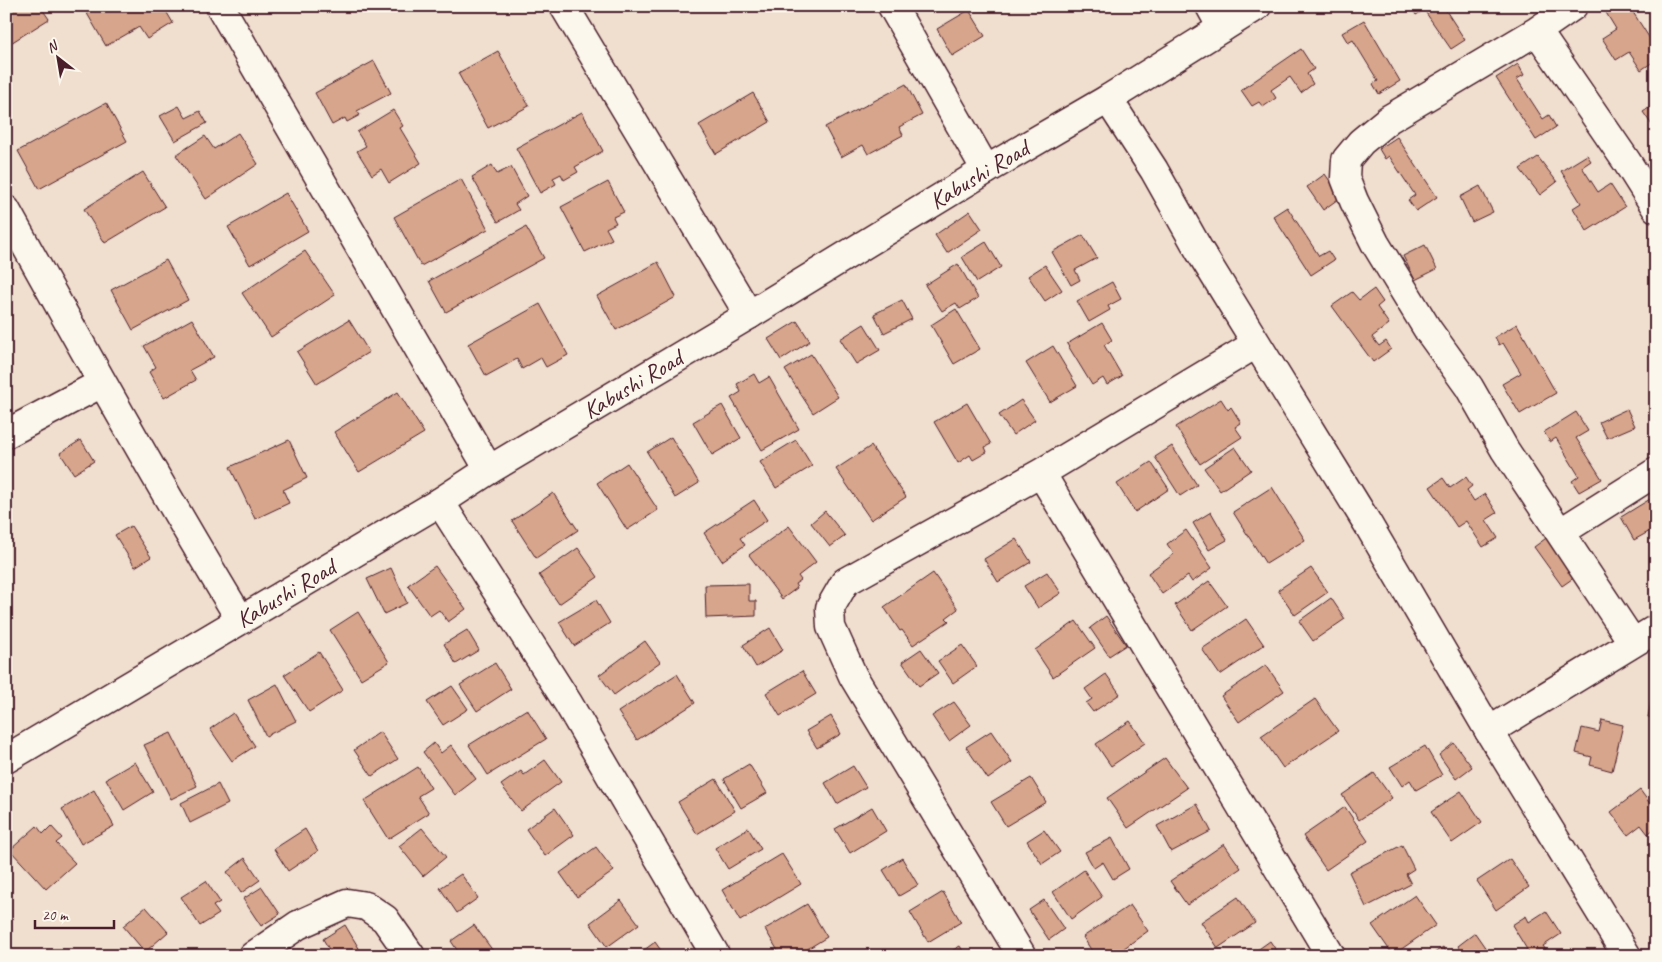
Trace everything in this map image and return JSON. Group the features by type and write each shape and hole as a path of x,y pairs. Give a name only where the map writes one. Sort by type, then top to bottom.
{"street":[{"path":"220,6 489,470"},
{"path":"564,6 749,315"},
{"path":"892,6 986,170"},
{"name":"Kabushi Road","path":"6,759 440,502 489,470 749,315 986,170 1108,99 1216,17 1257,6"},
{"path":"1489,731 1644,636 1561,532 1506,450 1469,387 1428,330 1375,243 1354,201 1345,178 1346,160 1361,142 1388,119 1537,31 1573,6"},
{"path":"1537,31 1627,162 1656,208"},
{"path":"1108,99 1154,170 1256,344 1366,521 1489,731 1628,956"},
{"path":"6,210 187,532 240,619"},
{"path":"1022,956 853,676 831,627 830,608 845,582 1041,472 1256,344"},
{"path":"6,434 102,383"},
{"path":"1041,472 1331,956"},
{"path":"1561,532 1656,472"},
{"path":"440,502 568,703 716,956"},
{"path":"253,956 298,925 347,903 366,906 385,919 411,956"}],"building":[{"path":"6,6 40,6 49,19 6,46"},
{"path":"92,6 163,6 173,23 147,39 139,27 106,46 85,10"},
{"path":"1411,6 1443,6 1465,40 1451,49 1424,10 1416,15"},
{"path":"1611,6 1629,6 1656,48 1656,60 1641,70 1629,52 1616,60 1602,38 1616,29 1605,11"},
{"path":"969,10 985,36 952,56 937,29"},
{"path":"1364,20 1400,81 1379,94 1373,84 1378,81 1353,40 1348,43 1342,33"},
{"path":"1301,49 1314,69 1307,74 1313,84 1301,93 1290,77 1271,90 1276,98 1263,107 1259,102 1252,106 1241,90"},
{"path":"498,51 529,106 488,128 458,73"},
{"path":"374,61 391,93 357,111 360,115 347,122 345,118 332,125 315,93"},
{"path":"1518,64 1524,75 1517,79 1543,119 1549,115 1556,127 1536,140 1496,78"},
{"path":"906,84 922,115 899,127 903,135 868,154 863,145 841,157 825,127"},
{"path":"753,93 770,122 716,154 699,125"},
{"path":"106,103 127,141 39,189 18,151"},
{"path":"1656,103 1656,131 1643,112"},
{"path":"179,106 186,118 200,111 207,123 175,141 160,116"},
{"path":"393,110 403,126 400,128 421,163 389,183 381,169 372,175 357,151 366,146 357,132"},
{"path":"582,112 603,151 575,167 578,172 564,180 561,174 553,178 556,184 540,193 516,148"},
{"path":"238,133 258,164 206,199 176,155 205,136 214,149"},
{"path":"1397,137 1437,197 1416,211 1408,200 1415,195 1389,156 1385,159 1379,149"},
{"path":"1587,155 1591,161 1582,167 1598,192 1610,184 1625,207 1587,231 1573,208 1581,203 1561,171"},
{"path":"1538,157 1557,182 1540,195 1520,169"},
{"path":"492,165 497,174 511,167 527,196 515,204 519,210 498,222 472,177"},
{"path":"143,172 165,207 105,243 84,209"},
{"path":"1325,174 1341,197 1323,210 1307,187"},
{"path":"461,179 488,229 421,266 394,217"},
{"path":"608,182 624,212 613,217 616,223 606,228 612,239 585,252 561,207"},
{"path":"1480,186 1493,212 1472,222 1460,197"},
{"path":"286,193 308,231 250,265 228,227"},
{"path":"1287,207 1319,256 1328,251 1334,260 1311,275 1273,216"},
{"path":"970,211 982,229 947,253 935,235"},
{"path":"526,227 544,258 446,312 429,281"},
{"path":"1083,235 1097,258 1075,270 1080,280 1071,285 1052,252"},
{"path":"986,242 1001,267 977,282 962,257"},
{"path":"1425,245 1437,269 1415,280 1403,256"},
{"path":"305,251 335,295 271,337 242,293"},
{"path":"166,260 188,300 133,330 111,290"},
{"path":"658,262 676,297 616,330 597,296"},
{"path":"958,264 978,298 960,309 956,303 942,311 925,285"},
{"path":"1045,265 1062,290 1045,301 1028,276"},
{"path":"1112,282 1121,299 1108,306 1110,310 1089,322 1077,301"},
{"path":"1374,289 1383,302 1377,307 1389,324 1372,337 1379,346 1386,341 1391,349 1373,362 1332,306 1352,292 1359,300"},
{"path":"902,300 912,319 884,333 874,314"},
{"path":"540,304 568,355 546,367 541,358 522,369 517,359 486,376 468,344"},
{"path":"956,309 980,349 954,364 931,325"},
{"path":"192,319 214,357 190,370 196,380 164,398 149,372 156,367 144,346"},
{"path":"349,320 369,352 317,384 297,352"},
{"path":"797,321 810,341 781,360 768,339"},
{"path":"1102,323 1112,340 1104,345 1122,376 1107,385 1103,378 1092,385 1067,344"},
{"path":"864,324 880,350 856,364 840,339"},
{"path":"1517,324 1556,393 1520,414 1502,384 1521,373 1503,343 1499,345 1495,337"},
{"path":"1053,346 1077,386 1050,402 1026,363"},
{"path":"811,354 838,397 813,413 785,370"},
{"path":"754,374 759,383 769,377 799,429 762,450 731,398 741,392 737,384"},
{"path":"398,392 424,433 359,472 334,432"},
{"path":"1221,399 1228,410 1231,407 1241,423 1235,427 1242,437 1200,464 1176,427"},
{"path":"1021,400 1035,420 1013,435 999,415"},
{"path":"967,403 991,444 985,447 987,452 973,460 970,455 958,463 934,422"},
{"path":"722,405 741,438 712,455 693,422"},
{"path":"1627,409 1635,426 1607,438 1599,422"},
{"path":"1576,412 1588,431 1576,438 1602,479 1579,492 1572,481 1579,476 1556,438 1550,442 1544,432"},
{"path":"671,437 699,483 675,498 647,452"},
{"path":"81,440 94,461 74,474 60,453"},
{"path":"289,440 307,478 283,490 289,503 255,519 230,467"},
{"path":"796,440 812,466 776,488 760,462"},
{"path":"871,446 906,497 871,520 836,469"},
{"path":"1172,446 1197,485 1180,496 1155,457"},
{"path":"1235,447 1251,470 1220,491 1204,468"},
{"path":"1151,462 1169,489 1135,512 1117,484"},
{"path":"627,463 658,510 627,530 597,483"},
{"path":"1466,477 1472,486 1467,490 1474,501 1485,494 1497,513 1486,520 1498,538 1483,547 1466,521 1457,527 1430,487 1443,478 1450,488"},
{"path":"1272,487 1305,540 1266,564 1233,512"},
{"path":"553,493 578,530 536,558 512,521"},
{"path":"1655,496 1656,537 1652,530 1634,540 1621,517"},
{"path":"754,500 767,520 740,538 745,545 722,561 704,533"},
{"path":"825,511 845,536 830,547 811,523"},
{"path":"1211,512 1227,540 1209,550 1193,523"},
{"path":"131,526 151,557 135,567 115,535"},
{"path":"789,526 816,562 798,576 801,580 795,584 797,588 782,599 749,555"},
{"path":"1186,530 1212,568 1192,582 1188,576 1162,594 1148,573 1174,554 1167,544"},
{"path":"1553,533 1582,572 1562,586 1534,547"},
{"path":"1016,539 1031,562 998,582 984,559"},
{"path":"578,548 598,577 559,604 539,575"},
{"path":"435,566 466,609 448,622 439,610 430,616 408,585"},
{"path":"391,568 407,603 384,614 367,579"},
{"path":"1311,568 1328,592 1295,615 1278,590"},
{"path":"1047,572 1061,593 1038,608 1024,586"},
{"path":"933,573 958,609 946,618 949,621 913,645 902,630 900,631 884,607"},
{"path":"1209,581 1227,606 1192,630 1175,605"},
{"path":"749,584 749,601 756,601 756,616 706,618 705,585"},
{"path":"1331,598 1345,619 1313,641 1299,621"},
{"path":"596,600 610,623 574,646 559,622"},
{"path":"358,612 389,662 361,679 330,630"},
{"path":"1106,616 1126,645 1109,656 1090,628"},
{"path":"1246,619 1264,645 1220,675 1202,649"},
{"path":"1076,621 1095,648 1053,677 1035,650"},
{"path":"770,628 783,650 756,667 743,645"},
{"path":"467,630 479,650 456,664 444,644"},
{"path":"645,641 660,662 614,695 599,675"},
{"path":"962,645 977,666 953,683 938,661"},
{"path":"921,649 938,673 919,686 902,662"},
{"path":"319,652 343,690 309,712 284,675"},
{"path":"495,663 511,689 477,711 460,685"},
{"path":"1266,665 1284,691 1239,722 1221,696"},
{"path":"802,671 816,694 780,716 766,693"},
{"path":"677,674 695,703 637,740 618,712"},
{"path":"1106,674 1120,694 1093,712 1086,703 1092,699 1085,689"},
{"path":"277,684 296,721 266,736 248,700"},
{"path":"452,686 468,709 443,725 427,702"},
{"path":"1653,692 1656,692 1656,718 1648,717"},
{"path":"1315,699 1338,731 1283,768 1261,736"},
{"path":"954,702 971,725 949,741 932,716"},
{"path":"527,709 546,739 488,775 469,745"},
{"path":"233,713 255,746 232,761 210,729"},
{"path":"831,716 841,734 817,748 806,731"},
{"path":"1602,720 1623,725 1612,771 1590,765 1592,757 1576,753 1582,728 1599,732"},
{"path":"1130,721 1145,743 1111,766 1096,744"},
{"path":"991,731 1012,762 988,779 966,747"},
{"path":"380,732 398,759 372,776 354,750"},
{"path":"171,733 197,786 171,799 144,745"},
{"path":"434,743 441,753 451,745 476,779 455,795 423,752"},
{"path":"1454,743 1472,767 1456,779 1439,755"},
{"path":"1425,746 1442,775 1416,790 1410,780 1402,786 1390,767"},
{"path":"1165,758 1187,788 1128,828 1107,798"},
{"path":"545,760 561,782 521,811 501,785 521,771 524,775"},
{"path":"135,762 153,792 124,810 106,779"},
{"path":"749,764 767,793 741,808 724,779"},
{"path":"853,766 866,787 837,804 825,783"},
{"path":"418,767 431,788 418,796 429,813 388,839 364,801"},
{"path":"1374,773 1392,798 1359,820 1342,795"},
{"path":"1031,778 1046,802 1006,826 991,802"},
{"path":"716,779 735,811 697,834 678,802"},
{"path":"218,784 228,804 190,823 181,803"},
{"path":"94,790 114,826 81,844 62,809"},
{"path":"1640,790 1656,812 1656,827 1648,834 1641,825 1628,835 1611,812"},
{"path":"1461,791 1482,822 1452,843 1431,812"},
{"path":"1197,804 1211,831 1171,852 1157,826"},
{"path":"872,807 886,831 850,853 835,829"},
{"path":"1345,807 1368,841 1326,870 1303,836"},
{"path":"555,808 574,835 545,856 526,829"},
{"path":"37,826 43,834 51,826 62,838 56,843 75,863 46,889 10,850"},
{"path":"422,828 446,857 423,876 399,846"},
{"path":"748,828 761,849 728,869 715,848"},
{"path":"305,829 318,851 288,871 274,849"},
{"path":"1044,830 1060,852 1042,864 1027,841"},
{"path":"1112,838 1129,869 1113,879 1103,862 1094,868 1085,852"},
{"path":"1224,844 1241,868 1187,905 1170,881"},
{"path":"1402,845 1414,869 1406,874 1411,884 1366,907 1349,872"},
{"path":"596,847 614,871 577,897 560,873"},
{"path":"782,854 801,884 740,921 722,890"},
{"path":"245,858 260,880 241,893 227,872"},
{"path":"902,858 918,885 899,896 883,870"},
{"path":"1510,859 1529,887 1496,910 1477,881"},
{"path":"1084,870 1102,897 1071,919 1053,892"},
{"path":"461,874 478,898 457,913 440,888"},
{"path":"1656,874 1656,885 1650,877"},
{"path":"206,881 220,902 213,906 219,914 200,926 181,897"},
{"path":"262,887 280,914 261,926 243,899"},
{"path":"943,892 961,922 928,942 910,912"},
{"path":"1415,895 1436,925 1393,955 1372,925"},
{"path":"1238,897 1255,923 1218,948 1201,922"},
{"path":"621,900 639,924 607,947 590,923"},
{"path":"1044,900 1064,929 1049,940 1029,910"},
{"path":"807,904 827,937 796,956 781,956 765,929"},
{"path":"1130,905 1148,931 1113,956 1095,956 1083,937"},
{"path":"146,907 168,932 145,952 123,926"},
{"path":"1546,911 1561,934 1543,946 1546,950 1537,956 1531,956 1512,925 1526,916 1529,922"},
{"path":"345,925 362,956 333,956 323,939"},
{"path":"474,925 495,956 461,956 451,941"},
{"path":"1475,933 1491,956 1464,956 1458,946"},
{"path":"1270,941 1280,956 1249,956"},
{"path":"655,942 665,956 636,956"},
{"path":"960,946 966,956 943,956"},
{"path":"1443,947 1449,956 1430,956"}]}
